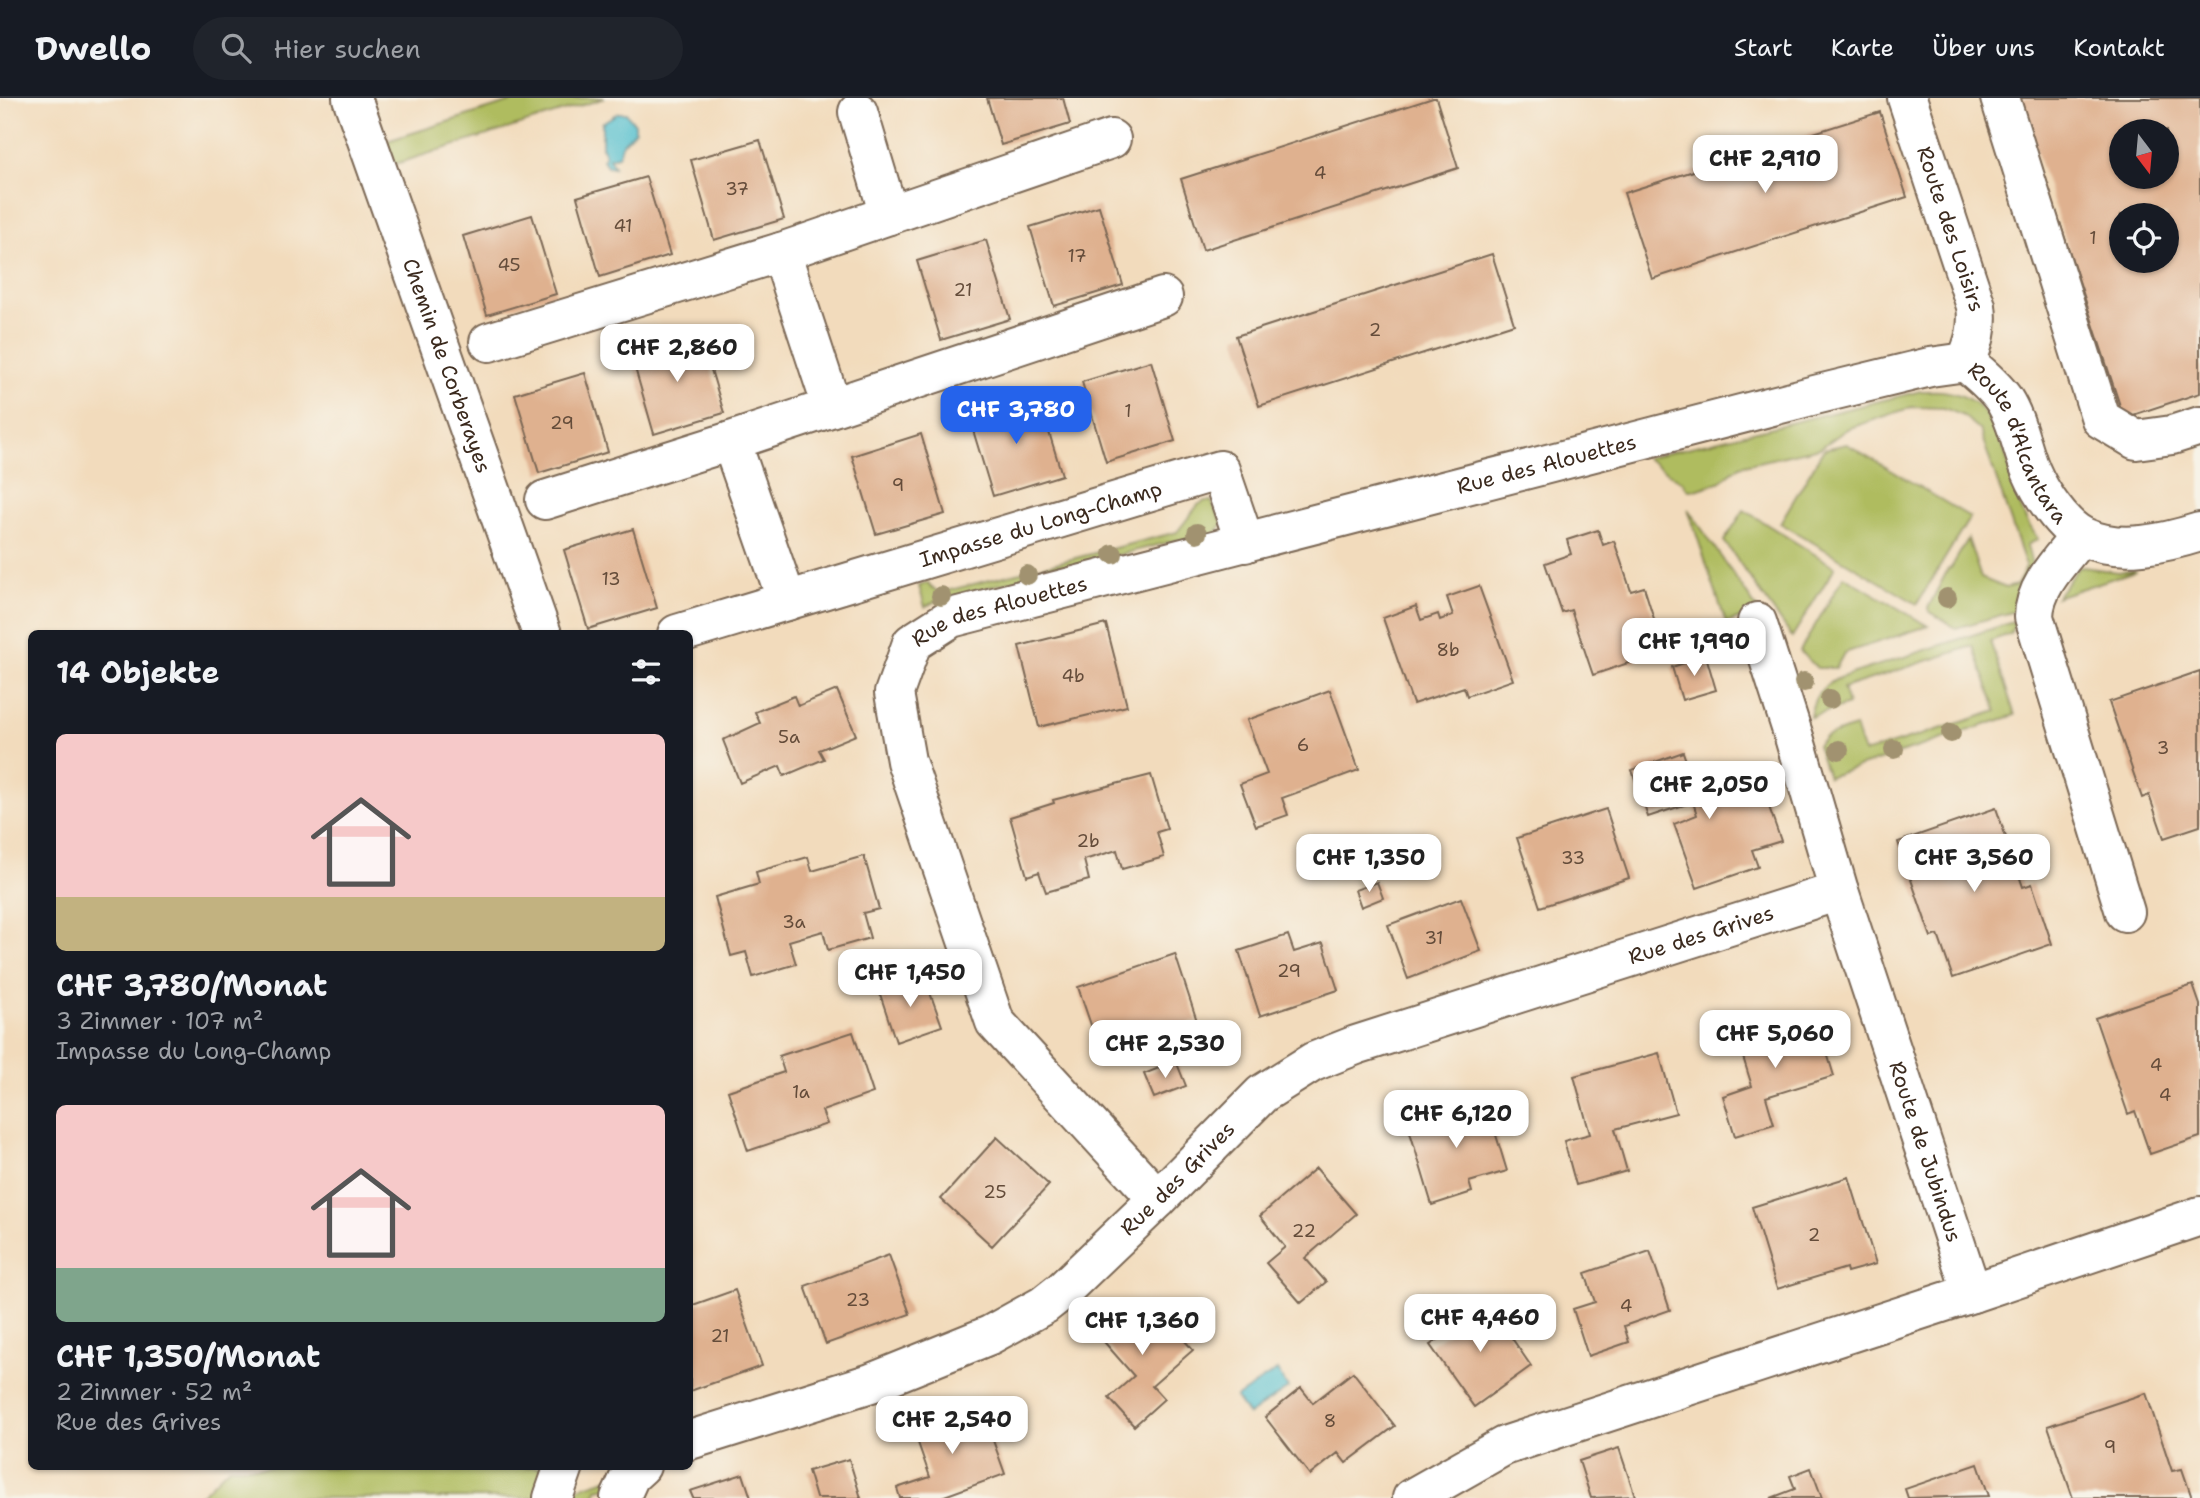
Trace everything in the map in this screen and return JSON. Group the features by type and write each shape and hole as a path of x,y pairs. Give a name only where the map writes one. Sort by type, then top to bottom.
{"street":[{"name":"Chemin de Corberayes","path":"352,98 541,630"},
{"name":"Route des Loisirs","path":"1907,98 1976,306 1976,339 1966,362"},
{"path":"2000,98 2101,419 2136,440 2172,435 2200,426"},
{"path":"858,112 889,215"},
{"path":"489,342 781,252 1111,139"},
{"path":"781,252 832,407"},
{"path":"545,500 1163,297"},
{"name":"Route d'Alcantara","path":"1667,434 1930,367 1966,362 1994,387 2005,401 2038,487 2049,504 2080,536 2129,546 2175,540 2200,532"},
{"name":"Rue des Alouettes","path":"1158,1199 995,1022 906,761 894,693 912,643 951,618 1667,434"},
{"path":"731,441 787,601"},
{"name":"Impasse du Long-Champ","path":"690,630 1220,470 1245,543"},
{"path":"2080,536 2045,580 2034,609 2034,617 2125,912"},
{"name":"Route de Jubindus","path":"1756,622 1794,737 1839,891 1972,1293"},
{"name":"Rue des Grives","path":"693,1439 871,1383 990,1335 1044,1305 1158,1199 1262,1094 1313,1062 1356,1045 1839,891"},
{"path":"1412,1498 1504,1446 2200,1216"},
{"path":"553,1498 563,1470"},
{"path":"620,1498 630,1476 637,1470"}],"green space":[{"path":"523,98 605,98 389,166 381,143"},
{"path":"1921,391 1945,391 1965,398 1979,407 1999,436 2021,509 2038,539 2027,545 2032,565 2019,610 1956,628 1928,608 1948,569 1968,539 1981,578 2006,588 2017,585 2026,566 1980,431 1964,416 1944,408 1912,407 1847,429 1820,448 1740,466 1719,482 1699,489 1688,490 1682,482 1646,458"},
{"path":"1847,444 1970,517 1917,604 1780,523 1824,449"},
{"path":"1211,501 1223,523 1209,544 1178,540 941,599 925,607 919,586 927,583 939,593 1177,532 1198,505"},
{"path":"1688,509 1759,612 1726,623"},
{"path":"1744,510 1835,567 1792,637 1724,541"},
{"path":"2078,568 2118,572 2135,571 2056,597"},
{"path":"1844,576 1928,626 1844,653 1836,668 1817,668 1800,651"},
{"path":"2016,621 2010,634 1990,641 2015,715 1828,777 1817,745 1825,737 1855,727 1864,753 1997,711 1973,646 1843,688 1848,705 1810,717 1816,698 1827,685 1839,678"},
{"path":"226,1470 549,1470 539,1498 198,1498"},
{"path":"609,1478 610,1487 597,1489 595,1498 568,1498 570,1491"}],"water":[{"path":"618,113 626,113 635,124 635,130 623,143 618,156 609,158 614,167 607,166 603,160 605,155 602,148 602,123"},
{"path":"1277,1370 1288,1388 1248,1415 1236,1398"}],"building":[{"path":"987,98 1063,98 1070,124 1001,145"},
{"path":"1436,98 1458,168 1203,250 1181,179"},
{"path":"2019,98 2200,98 2200,393 2124,418"},
{"path":"1880,112 1907,197 1652,279 1624,193"},
{"path":"760,140 784,219 714,240 691,160"},
{"path":"646,177 670,255 600,277 577,197"},
{"path":"1099,206 1123,285 1054,306 1030,227"},
{"path":"532,215 556,294 487,315 463,236"},
{"path":"986,240 1010,319 941,340 917,261"},
{"path":"1492,254 1514,324 1259,406 1236,336"},
{"path":"700,333 724,413 654,434 631,354"},
{"path":"1151,361 1175,441 1106,462 1082,382"},
{"path":"585,373 608,452 539,473 515,394"},
{"path":"1038,396 1062,475 993,496 969,417"},
{"path":"921,434 945,514 876,534 852,456"},
{"path":"633,529 657,608 588,629 564,550"},
{"path":"1598,530 1603,545 1614,541 1631,591 1644,587 1655,622 1639,627 1649,656 1593,675 1571,610 1562,613 1545,563 1571,554 1567,540"},
{"path":"1479,586 1513,680 1467,696 1464,687 1413,704 1383,618 1416,606 1421,620 1438,614 1440,620 1453,615 1447,597"},
{"path":"1106,624 1127,706 1039,727 1019,646"},
{"path":"1706,656 1716,690 1682,700 1672,667"},
{"path":"2200,671 2200,826 2164,838 2149,795 2142,798 2109,702"},
{"path":"837,690 856,735 819,750 824,759 784,776 780,766 740,783 723,740 760,723 755,712 794,696 798,706"},
{"path":"1330,690 1359,770 1282,798 1288,815 1256,826 1240,784 1267,774 1247,720"},
{"path":"1683,752 1701,805 1761,784 1781,841 1752,850 1758,867 1697,888 1674,824 1697,815 1693,802 1648,817 1632,770"},
{"path":"1151,775 1167,829 1157,832 1164,857 1122,869 1117,850 1084,860 1089,880 1046,892 1039,872 1027,876 1010,817 1054,803 1053,800"},
{"path":"1996,808 2023,887 2032,884 2052,944 1953,978 1938,935 1931,937 1898,842"},
{"path":"1606,809 1629,878 1540,907 1517,838"},
{"path":"864,856 879,909 863,913 870,938 828,950 823,931 789,941 796,964 753,977 746,952 731,956 715,897 759,884 756,872 808,857 812,871"},
{"path":"1377,882 1383,898 1361,907 1355,890"},
{"path":"1461,898 1481,951 1408,979 1388,925"},
{"path":"1288,935 1294,952 1323,943 1338,990 1260,1016 1239,951"},
{"path":"1175,954 1197,1021 1101,1054 1078,987"},
{"path":"924,976 942,1026 896,1042 879,991"},
{"path":"2193,985 2200,1005 2200,1137 2150,1154 2135,1111 2128,1114 2095,1018"},
{"path":"1817,1020 1834,1076 1766,1097 1774,1124 1735,1136 1723,1096 1752,1086 1735,1031 1770,1021 1774,1034"},
{"path":"853,1032 873,1093 822,1111 827,1124 748,1151 728,1091 784,1072 779,1056"},
{"path":"1659,1053 1676,1113 1615,1129 1627,1171 1576,1185 1564,1141 1590,1134 1574,1076"},
{"path":"1176,1061 1186,1086 1154,1098 1144,1074"},
{"path":"1485,1099 1507,1171 1469,1182 1472,1192 1432,1205 1407,1122"},
{"path":"997,1137 1049,1185 992,1246 941,1199"},
{"path":"1316,1168 1356,1214 1305,1258 1326,1282 1301,1303 1266,1263 1285,1247 1260,1216"},
{"path":"1849,1177 1876,1264 1847,1272 1846,1268 1777,1289 1752,1207"},
{"path":"1650,1251 1670,1310 1624,1326 1629,1342 1588,1356 1573,1309 1595,1302 1585,1273"},
{"path":"889,1255 910,1314 826,1344 805,1286"},
{"path":"735,1290 762,1366 693,1390 693,1305"},
{"path":"1485,1299 1531,1366 1474,1407 1430,1345 1460,1325 1456,1319"},
{"path":"1152,1304 1193,1350 1152,1386 1164,1399 1134,1426 1109,1398 1134,1376 1092,1328 1117,1306 1131,1322"},
{"path":"1353,1372 1395,1426 1346,1463 1338,1453 1310,1475 1265,1417 1301,1388 1313,1403"},
{"path":"2146,1393 2172,1471 2182,1469 2192,1498 2073,1498 2048,1426"},
{"path":"938,1406 947,1431 985,1418 1005,1474 939,1498 900,1498 897,1488 930,1477 909,1417"},
{"path":"1619,1448 1635,1496 1591,1498 1579,1461"},
{"path":"849,1459 861,1498 816,1498 808,1471"},
{"path":"1978,1464 1989,1496 1908,1498 1905,1489"},
{"path":"1811,1468 1822,1498 1771,1498 1795,1489 1790,1476"},
{"path":"743,1474 751,1498 693,1498 690,1491"}]}
